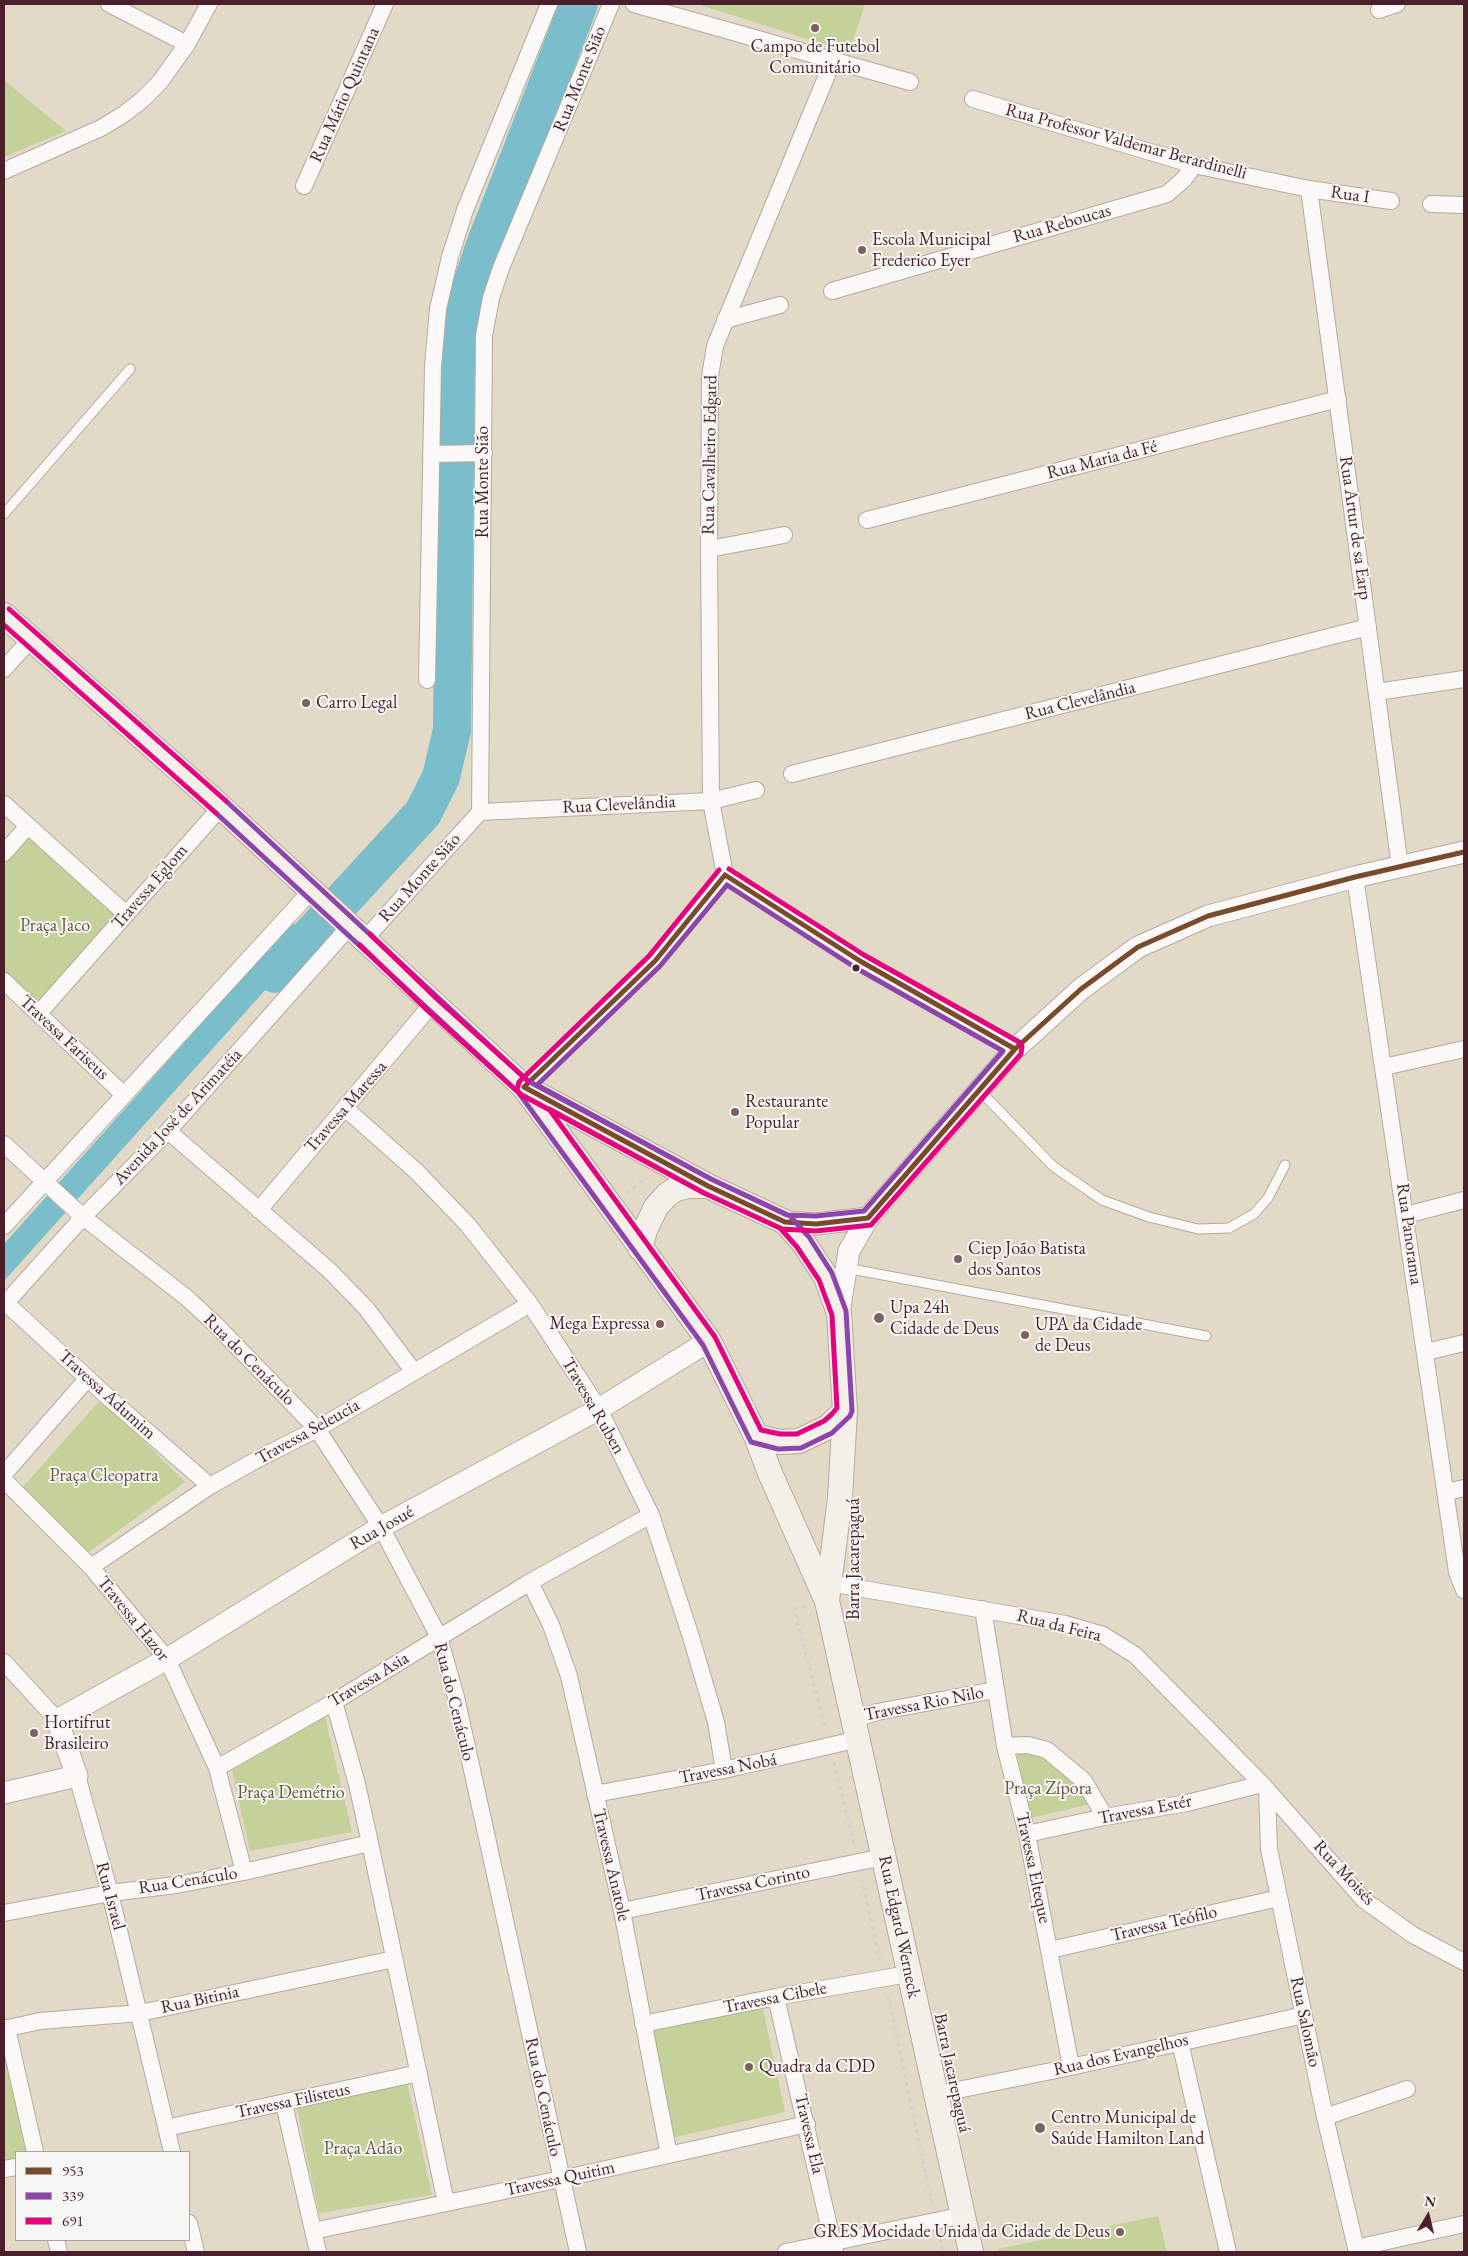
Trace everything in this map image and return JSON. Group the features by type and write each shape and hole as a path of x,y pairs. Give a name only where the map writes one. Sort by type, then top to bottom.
{"main road":[{"path":"4,615 316,893 432,1004 524,1087 709,1341 756,1436 770,1473 828,1592"},
{"path":"524,1087 708,1186 785,1222 803,1242 826,1276 839,1313 844,1411 840,1498 828,1592"},
{"path":"640,1248 645,1230 656,1207 667,1195 688,1186 708,1186"},
{"path":"756,1436 779,1442 799,1441 828,1427 844,1411"},
{"name":"Rua Edgard Werneck","path":"828,1592 908,1974 938,2094 971,2252"}],"street":[{"path":"109,4 186,44"},
{"path":"4,171 101,128 142,100 160,82 186,44 209,4"},
{"name":"Rua Mário Quintana","path":"304,186 385,4"},
{"path":"427,680 438,455 433,366 438,309 450,257 465,210 549,4"},
{"name":"Rua Monte Sião","path":"352,928 480,812 484,336 491,298 501,268 611,4"},
{"path":"634,4 834,58 910,82"},
{"path":"1380,10 1397,4"},
{"name":"Rua Cavalheiro Edgard","path":"725,875 711,801 710,376 714,346 834,58"},
{"name":"Rua Professor Valdemar Berardinelli","path":"973,99 1194,165 1309,189"},
{"name":"Rua Reboucas","path":"832,291 1167,194 1184,179 1194,165"},
{"name":"Rua I","path":"1309,189 1391,201"},
{"name":"Rua Artur de sa Earp","path":"1309,189 1400,867"},
{"path":"1431,204 1464,205"},
{"path":"725,320 780,305"},
{"name":"Rua Maria da Fé","path":"867,520 1338,399"},
{"path":"438,455 484,453"},
{"path":"709,549 784,535"},
{"name":"Rua Clevelândia","path":"792,774 1368,627"},
{"path":"4,669 31,639"},
{"path":"1377,692 1464,679"},
{"name":"Rua Clevelândia","path":"480,812 711,801 756,790"},
{"path":"4,804 126,914"},
{"name":"Travessa Eglom","path":"39,1013 221,807"},
{"path":"4,853 28,826"},
{"path":"839,1313 849,1251 868,1218 1015,1049 1081,989 1138,947 1208,916 1356,877 1464,852"},
{"path":"524,1087 655,962 725,875 860,961 1015,1049"},
{"name":"Rua Panorama","path":"1356,877 1447,1492 1457,1572 1464,1590"},
{"path":"4,1226 49,1184 124,1095 316,893"},
{"name":"Avenida José de Arimatéia","path":"5,1304 80,1215 168,1131 352,928"},
{"name":"Travessa Fariseus","path":"4,981 124,1095"},
{"name":"Travessa Maressa","path":"259,1210 315,1142 346,1109 432,1004"},
{"path":"1384,1067 1464,1049"},
{"name":"Travessa Ruben","path":"346,1109 416,1171 468,1225 530,1304 598,1409 651,1515 692,1637 716,1722 724,1770"},
{"path":"168,1131 323,1264 366,1308 414,1372"},
{"name":"Rua do Cenáculo","path":"4,1144 80,1215 187,1298 216,1325 317,1430 381,1527 439,1638 458,1706 578,2252"},
{"path":"1406,1215 1464,1200"},
{"path":"785,1222 816,1224 868,1218"},
{"name":"Travessa Adumim","path":"5,1304 210,1486"},
{"name":"Travessa Seleucia","path":"91,1568 210,1486 258,1459 317,1430 530,1304"},
{"name":"Rua Josué","path":"57,1720 167,1659 381,1527 598,1409 709,1341"},
{"path":"1426,1352 1464,1343"},
{"path":"4,1474 88,1378"},
{"name":"Travessa Hazor","path":"4,1480 91,1568 167,1659 217,1768 244,1872"},
{"path":"1447,1492 1464,1488"},
{"name":"Travessa Asia","path":"217,1768 334,1702 530,1582 651,1515"},
{"name":"Travessa Anatole","path":"530,1582 551,1625 569,1676 622,1911 669,2155"},
{"name":"Rua da Feira","path":"828,1592 983,1609 1065,1624 1103,1635 1135,1655 1264,1786"},
{"name":"Travessa Elteque","path":"983,1609 1005,1746 1027,1834 1071,2067"},
{"name":"Rua Israel","path":"4,1662 57,1720 77,1776 110,1893 172,2151"},
{"name":"Travessa Rio Nilo","path":"857,1729 877,1712 995,1690"},
{"path":"334,1702 357,1784 446,2204"},
{"name":"Travessa Nobá","path":"596,1794 830,1748 857,1729"},
{"path":"1005,1746 1028,1745 1047,1750 1084,1781 1105,1817"},
{"path":"4,1793 77,1776"},
{"name":"Travessa Estér","path":"1027,1834 1264,1786"},
{"name":"Rua Salomão","path":"1264,1786 1269,1849 1325,2117 1356,2250"},
{"name":"Rua Moisés","path":"1264,1786 1364,1900 1413,1935 1464,1962"},
{"name":"Rua Cenáculo","path":"4,1913 110,1893 176,1885 244,1872 370,1843"},
{"name":"Travessa Corinto","path":"622,1911 884,1857"},
{"name":"Travessa Teófilo","path":"1050,1950 1279,1898"},
{"name":"Rua Bitinia","path":"5,2029 40,2020 140,2013 394,1958"},
{"name":"Travessa Cibele","path":"643,2024 776,1997 908,1974"},
{"name":"Travessa Ela","path":"776,1997 834,2247"},
{"name":"Rua dos Evangelhos","path":"938,2094 1071,2067 1304,2015"},
{"path":"5,2029 35,2151"},
{"path":"1180,2042 1228,2252"},
{"name":"Travessa Filisteus","path":"166,2128 284,2104 419,2073"},
{"path":"1325,2117 1407,2089"},
{"path":"284,2104 318,2252"},
{"name":"Travessa Quitim","path":"313,2231 446,2204 807,2124"},
{"path":"786,2252 834,2247 964,2216"},
{"path":"1356,2250 1464,2224"},
{"path":"190,2227 196,2252"}],"lane":[{"path":"4,514 130,368"},
{"path":"979,1090 1054,1166 1102,1200 1149,1217 1198,1229 1229,1228 1254,1214 1268,1198 1285,1165"},
{"path":"846,1268 1206,1336"}],"path":[{"path":"610,1207 651,1174"},
{"name":"Barra Jacarepaguá","path":"828,1592 794,1608 858,1862 943,2252"}],"green space":[{"name":"Campo de Futebol Comunitário","path":"697,4 865,4 849,52"},
{"path":"4,80 66,131 4,157"},
{"name":"Praça Jaco","path":"30,835 126,921 46,1010 4,972 4,864"},
{"name":"Praça Cleopatra","path":"101,1399 185,1482 88,1553 22,1488"},
{"name":"Praça Demétrio","path":"325,1717 352,1832 250,1851 232,1770"},
{"name":"Praça Zípora","path":"1017,1753 1036,1755 1054,1763 1091,1804 1030,1818"},
{"path":"763,2009 785,2112 672,2138 652,2028"},
{"path":"4,2033 30,2151 15,2151 15,2166 4,2168"},
{"name":"Praça Adão","path":"407,2082 432,2195 319,2213 297,2109"},
{"name":"GRES Mocidade Unida da Cidade de Deus","path":"1158,2216 1167,2252 999,2252 998,2249"}],"water":[{"path":"292,922 311,939 4,1281 4,1244"}],"waterway":[{"path":"275,974 423,813 441,777 452,730 456,369 462,314 484,248 579,4"}],"transit line":[{"name":"691","path":"9,609 226,801"},
{"name":"691","path":"4,625 216,813"},
{"name":"339","path":"216,813 518,1092 703,1345 751,1442 778,1449 801,1448 832,1433 850,1416 852,1411 846,1311 832,1273 809,1237 790,1216 711,1179 528,1081 226,801"},
{"name":"953","path":"524,1087 708,1186 785,1222 816,1224 868,1218 1015,1049 1081,989 1138,947 1208,916 1355,877 1464,852"},
{"name":"691","path":"719,870 649,956 519,1082 517,1090 520,1094 704,1193 782,1229 816,1231 871,1225 1021,1054 1022,1046 1019,1042 864,955 729,869"},
{"name":"953","path":"725,875 860,961 1015,1049"},
{"name":"953","path":"524,1087 655,961 725,875"},
{"name":"339","path":"727,885 856,968 1003,1051 864,1211 816,1216 787,1215 711,1179 537,1085 660,966 727,885"},
{"name":"691","path":"370,934 437,999 528,1081"},
{"name":"691","path":"360,945 427,1010 518,1092"},
{"name":"691","path":"549,1109 704,1193 780,1228 797,1247 819,1280 832,1315 837,1408 832,1414 824,1421 797,1434 780,1434 761,1430 715,1337 549,1109"}],"place":[{"name":"Campo de Futebol Comunitário","path":"815,28"},
{"name":"Escola Municipal Frederico Eyer","path":"862,250"},
{"name":"Carro Legal","path":"306,703"},
{"name":"Restaurante Popular","path":"735,1112"},
{"name":"Ciep João Batista dos Santos","path":"958,1259"},
{"name":"Upa 24h Cidade de Deus","path":"879,1318"},
{"name":"Mega Expressa","path":"660,1324"},
{"name":"UPA da Cidade de Deus","path":"1025,1335"},
{"name":"Hortifrut Brasileiro","path":"34,1733"},
{"name":"Quadra da CDD","path":"749,2067"},
{"name":"Centro Municipal de Saúde Hamilton Land","path":"1040,2128"},
{"name":"GRES Mocidade Unida da Cidade de Deus","path":"1120,2232"}]}
